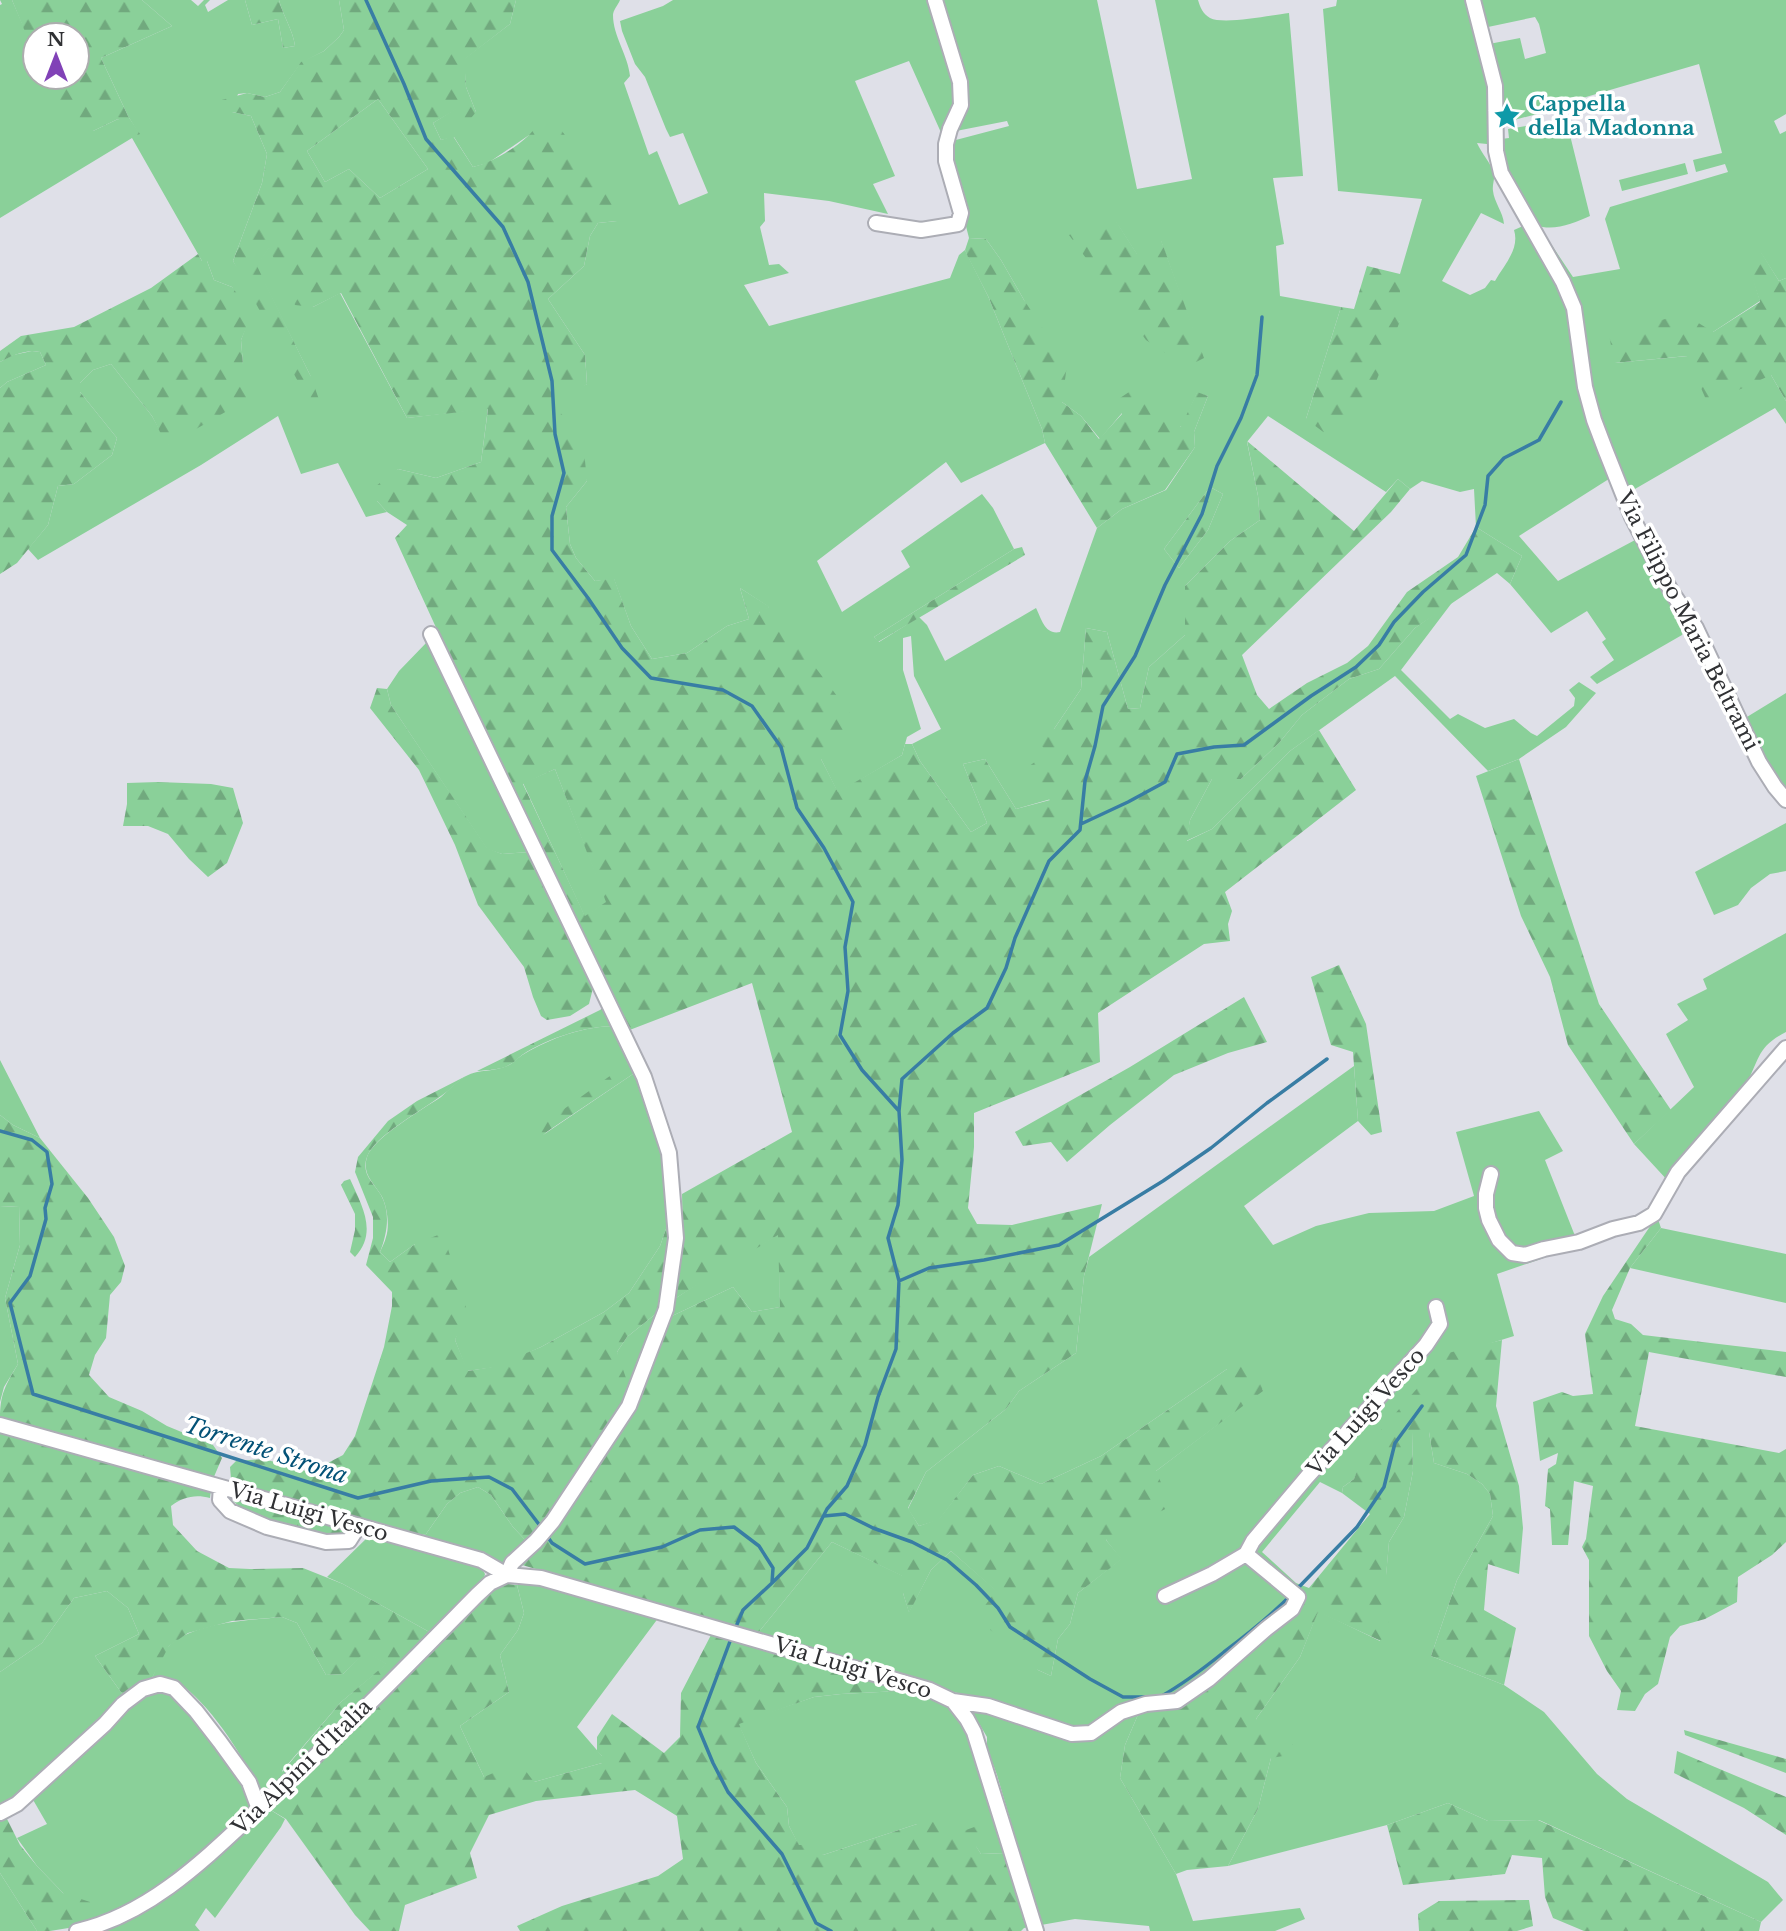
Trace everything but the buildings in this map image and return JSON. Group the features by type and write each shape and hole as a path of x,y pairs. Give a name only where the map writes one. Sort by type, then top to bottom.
{"street":[{"path":"876,223 920,230 958,224 961,213 946,161 946,144 950,129 961,105 960,82 934,0"},
{"name":"Via Filippo Maria Beltrami","path":"1473,0 1495,86 1496,151 1501,173 1563,282 1574,307 1585,387 1594,420 1632,517 1671,590 1696,628 1759,762 1774,787 1786,800"},
{"name":"Via Alpini d'Italia","path":"77,1931 99,1926 137,1908 197,1866 304,1768 477,1595 490,1583 507,1575 512,1563 537,1541 553,1521 629,1406 666,1309 676,1238 669,1153 645,1077 431,634"},
{"path":"1491,1174 1486,1194 1489,1220 1499,1240 1512,1253 1525,1255 1639,1223 1654,1214 1678,1172 1786,1048"},
{"name":"Via Luigi Vesco","path":"0,1425 481,1560 507,1575 541,1578 930,1689 953,1701 988,1706 1072,1734 1091,1733 1121,1712 1146,1704 1177,1700 1209,1679 1292,1609 1292,1593 1246,1553 1307,1477 1426,1345 1440,1324 1436,1307"},
{"path":"221,1488 220,1500 229,1511 267,1527 326,1542 349,1541 358,1527"},
{"path":"1165,1596 1212,1574 1246,1553"},
{"path":"0,1813 17,1804 105,1724 123,1704 143,1689 160,1684 174,1688 220,1742 249,1782 259,1809"},
{"path":"953,1701 974,1732 1036,1931"}],"green space":[{"path":"0,0 12,0 21,21 21,91 58,91 93,131 118,119 139,134 101,58 172,26 142,0 191,0 198,6 204,0 210,0 205,5 208,12 228,0 245,0 252,25 278,19 283,48 295,46 279,0 339,0 344,30 324,51 301,63 280,92 265,97 238,94 232,112 251,116 267,154 262,183 233,261 311,377 256,266 269,247 313,307 340,293 407,418 488,408 481,462 436,478 398,469 377,501 387,512 366,517 338,463 301,474 278,416 201,465 38,560 28,549 48,525 58,486 74,484 112,455 117,438 80,392 80,383 93,370 111,364 152,416 168,445 243,364 241,340 247,324 232,287 214,280 207,261 202,261 132,138 0,218"},
{"path":"12,0 142,0 172,26 101,58 128,116 140,134 132,138 118,119 91,132 81,133 69,121 52,91 91,91 91,21 21,22"},
{"path":"245,0 279,0 295,46 283,48 278,19 252,25"},
{"path":"339,0 516,0 510,24 465,59 466,87 476,112 467,123 457,109 433,123 441,140 453,136 473,167 511,150 535,129 540,121 562,131 620,212 617,221 598,223 590,236 584,266 548,299 585,355 587,384 566,400 552,402 583,441 587,481 566,507 570,544 576,558 595,581 614,578 631,626 652,659 687,653 727,626 749,619 740,588 770,607 759,612 784,626 859,725 821,759 838,792 902,755 905,744 912,744 920,761 971,832 987,823 963,764 985,759 1016,809 1050,800 1017,775 1047,753 1034,735 1054,729 1081,689 1086,628 1107,632 1128,709 1140,708 1149,667 1185,635 1185,586 1230,541 1260,520 1247,441 1354,531 1398,479 1410,489 1391,512 1242,655 1257,695 1269,709 1307,683 1347,663 1368,646 1407,592 1458,557 1476,527 1522,556 1510,584 1497,573 1415,628 1379,669 1349,679 1302,715 1279,743 1241,779 1212,779 1190,820 1187,841 1212,829 1290,751 1319,730 1356,790 1225,892 1232,911 1228,924 1230,941 1204,944 1098,1013 1100,1062 974,1113 974,1147 968,1208 977,1224 1012,1225 1102,1204 1084,1276 1076,1353 1019,1391 1006,1409 926,1472 908,1508 919,1526 939,1519 973,1475 999,1466 1041,1484 1101,1456 1227,1369 1254,1363 1263,1391 1156,1471 1171,1506 1106,1540 1122,1559 1078,1593 1070,1624 1058,1639 1051,1676 1038,1670 988,1628 980,1612 996,1591 951,1551 931,1570 909,1613 903,1593 902,1576 832,1542 758,1633 522,1565 556,1529 633,1414 672,1316 733,1287 752,1312 780,1307 778,1235 676,1298 683,1240 682,1194 792,1132 752,983 627,1031 510,789 395,538 407,525 387,512 377,501 376,486 398,469 436,478 481,462 488,409 407,418 341,293 313,307 295,305 269,248 257,266 311,377 322,408 315,413 233,261 262,183 267,154 251,116 232,112 218,101 247,93 265,97 280,92 301,62 324,51 344,30","holes":["378,99 428,169 380,198 349,169 325,182 307,151","555,769 606,902 585,916 523,784"]},
{"path":"516,0 620,0 613,15 615,30 630,76 624,83 649,155 657,151 679,205 708,193 683,133 670,137 645,77 635,64 620,21 673,0 930,0 948,54 957,104 943,137 909,61 855,81 895,176 873,184 888,214 829,201 764,193 765,221 760,227 769,265 779,264 789,273 744,285 769,326 950,278 959,255 965,250 988,296 1042,429 1045,443 961,483 946,462 817,561 842,612 910,567 901,551 982,494 993,508 1014,549 874,637 879,642 919,617 927,625 945,661 1036,608 1047,629 1060,632 1097,528 1122,509 1166,490 1195,447 1194,432 1208,396 1197,393 1182,427 1122,413 1100,439 1081,416 1062,402 1024,300 986,239 969,238 949,160 952,141 1009,126 1007,121 956,131 965,107 941,0 1097,0 1137,189 1192,179 1155,0 1198,0 1205,14 1217,20 1289,13 1303,176 1273,178 1284,244 1276,246 1280,296 1341,307 1306,419 1400,321 1400,274 1422,199 1338,191 1323,9 1336,6 1337,0 1467,0 1488,78 1490,114 1487,144 1477,143 1494,173 1494,195 1504,224 1481,213 1442,281 1470,295 1485,288 1491,280 1495,281 1510,257 1515,244 1514,230 1523,226 1570,308 1612,477 1519,536 1558,581 1637,539 1686,624 1682,635 1597,684 1590,677 1614,660 1602,642 1606,639 1587,611 1551,633 1510,584 1522,556 1476,527 1474,489 1460,492 1422,481 1410,489 1398,479 1386,492 1268,416 1247,442 1260,520 1230,541 1185,586 1185,635 1149,667 1140,708 1128,709 1107,632 1086,628 1081,689 1054,729 1047,752 1051,799 1016,809 985,759 963,764 987,823 971,832 920,761 912,744 941,729 914,676 911,636 903,638 903,670 921,729 907,737 902,755 838,793 759,611 769,607 740,588 749,619 727,626 687,653 652,659 631,626 614,579 595,581 576,558 570,544 566,507 587,481 552,401 587,384 585,355 548,299 584,266 590,236 598,223 617,221 535,131 488,163 473,167 454,137 441,140 433,123 457,108 476,112 466,87 464,59 510,24","holes":["1161,241 1203,358 1137,255","1210,487 1223,494 1208,530 1179,568 1164,549"]},
{"path":"1481,0 1786,0 1786,114 1774,121 1780,134 1786,131 1786,278 1779,281 1761,253 1749,265 1760,301 1713,332 1614,363 1688,356 1771,375 1786,401 1786,424 1775,408 1628,493 1595,407 1588,379 1586,346 1545,242 1549,241 1573,277 1620,269 1605,219 1610,207 1728,172 1725,164 1696,172 1693,160 1722,153 1699,64 1503,123 1489,44 1520,38 1525,59 1546,53 1535,17 1488,27"},
{"path":"378,99 428,169 380,198 349,169 325,182 307,151"},
{"path":"1566,119 1590,216 1563,226 1543,227 1536,225 1504,170 1501,139 1509,138 1508,129"},
{"path":"1685,163 1688,174 1622,191 1619,180"},
{"path":"1113,217 1137,254 1161,240 1204,358 1186,367 1146,340 1069,235"},
{"path":"969,238 986,239 1001,260 1067,365 1062,402 1081,416 1099,439 1122,414 1117,400 1135,388 1181,427 1197,392 1208,396 1194,432 1195,447 1165,490 1122,509 1097,528 1045,443 1042,429 988,296 965,250"},
{"path":"1761,252 1779,281 1786,278 1786,401 1771,375 1708,404 1687,356 1614,363 1609,334 1684,314 1713,332 1760,302 1748,265"},
{"path":"198,254 202,261 207,261 214,280 232,287 247,307 248,324 241,340 243,364 251,397 167,446 152,416 111,364 93,370 80,383 80,392 117,438 112,455 74,484 58,486 48,525 17,563 0,574 0,388 7,382 46,365 40,352 25,352 0,362 0,351 21,336 74,327 151,288"},
{"path":"1367,266 1400,274 1400,321 1366,407 1330,437 1306,419 1341,307 1354,309"},
{"path":"40,352 46,365 7,382 0,388 0,362 13,355"},
{"path":"1210,487 1223,494 1208,530 1179,568 1164,549"},
{"path":"1022,547 1025,555 878,642 874,637 1014,549"},
{"path":"1454,600 1401,670 1450,719 1458,714 1485,728 1514,719 1537,736 1574,706 1575,698 1569,690 1579,682 1596,693 1566,727 1519,759 1488,771 1395,676 1290,751 1212,829 1186,841 1190,820 1212,779 1241,779 1279,743 1302,715 1349,679 1379,669 1415,628"},
{"path":"427,642 530,852 502,854 487,849 391,705 387,689 399,671"},
{"path":"377,688 387,689 391,705 487,848 502,854 530,852 593,988 589,1004 570,1016 547,1020 541,1016 524,967 478,905 455,845 419,770 370,708"},
{"path":"1786,693 1786,796 1742,720"},
{"path":"1519,759 1599,1004 1671,1110 1634,1144 1568,1045 1550,977 1521,916 1476,776"},
{"path":"555,769 607,902 585,917 523,783"},
{"path":"127,783 211,784 233,788 243,823 227,863 208,877 168,834 148,826 123,826"},
{"path":"1786,823 1786,871 1770,874 1751,888 1738,905 1714,915 1695,872"},
{"path":"1786,933 1786,1032 1764,1049 1745,1086 1669,1182 1634,1144 1694,1087 1666,1034 1688,1020 1677,1004 1707,989 1703,979"},
{"path":"1339,965 1366,1024 1382,1132 1371,1135 1358,1121 1353,1052 1331,1045 1311,977"},
{"path":"1244,997 1267,1042 1228,1053 1174,1075 1067,1162 1051,1142 1023,1146 1015,1132 1130,1067"},
{"path":"604,1008 616,1026 567,1034 543,1043 506,1067 477,1071"},
{"path":"616,1026 632,1060 543,1135 636,1072 666,1156 667,1226 660,1246 629,1293 604,1312 541,1347 496,1367 467,1371 455,1340 459,1329 415,1244 390,1262 380,1252 388,1227 387,1216 383,1199 367,1173 367,1157 371,1149 388,1133 441,1097 466,1076 507,1066 534,1048 568,1034"},
{"path":"0,1060 40,1138 13,1125 0,1115"},
{"path":"632,1060 636,1072 542,1135 535,1130"},
{"path":"1354,1066 1358,1121 1244,1206 1273,1245 1316,1226 1369,1213 1434,1211 1474,1196 1456,1132 1539,1111 1563,1151 1545,1160 1579,1246 1497,1274 1514,1336 1482,1346 1358,1470 1354,1479 1343,1487 1342,1493 1320,1482 1262,1552 1296,1583 1295,1600 1192,1684 1171,1696 1132,1701 1089,1729 953,1692 758,1633 832,1542 903,1576 903,1593 909,1612 931,1570 951,1551 997,1591 1038,1670 1051,1676 1058,1639 1070,1624 1078,1593 1121,1559 1106,1540 1156,1471 1263,1390 1227,1369 1101,1456 1041,1484 999,1466 973,1475 939,1520 919,1526 908,1509 926,1472 1006,1409 1019,1391 1076,1353 1084,1276 1089,1257"},
{"path":"466,1076 389,1132 371,1149 367,1157 367,1173 381,1195 387,1216 380,1252 390,1262 415,1244 438,1235 448,1249 468,1314 455,1340 468,1371 492,1367 541,1347 604,1312 629,1293 660,1246 667,1226 666,1192 672,1233 663,1308 627,1337 617,1352 627,1381 623,1407 549,1520 528,1543 513,1527 491,1495 478,1487 460,1493 447,1504 426,1534 414,1537 238,1489 231,1479 230,1467 236,1461 264,1459 306,1471 343,1455 355,1436 384,1347 392,1306 392,1292 366,1265 373,1238 373,1217 355,1172 358,1157 388,1121 417,1101"},
{"path":"0,1115 13,1125 40,1138 88,1198 114,1237 125,1266 121,1282 110,1295 106,1338 95,1355 89,1375 109,1397 213,1445 222,1458 213,1479 0,1419 4,1390 18,1364 5,1298 20,1245 19,1206 0,1207"},
{"path":"350,1179 363,1209 367,1228 362,1248 355,1257 350,1252 355,1214 341,1185"},
{"path":"19,1206 20,1245 5,1298 18,1364 4,1387 0,1402 0,1207"},
{"path":"1657,1216 1661,1228 1630,1268 1612,1310 1615,1319 1631,1324 1643,1335 1786,1352 1786,1377 1649,1352 1635,1426 1779,1453 1786,1449 1786,1542 1772,1555 1738,1577 1737,1602 1705,1619 1680,1626 1670,1637 1658,1684 1645,1694 1635,1711 1617,1710 1621,1691 1589,1636 1589,1560 1582,1547 1586,1539 1593,1486 1574,1481 1568,1545 1552,1545 1550,1509 1545,1506 1548,1469 1556,1464 1558,1453 1540,1461 1533,1402 1562,1392 1573,1396 1593,1394 1585,1334 1603,1296"},
{"path":"1661,1228 1786,1254 1786,1303 1630,1268"},
{"path":"779,1234 780,1307 752,1312 733,1287 672,1316 676,1298"},
{"path":"663,1308 623,1407 617,1352 627,1337"},
{"path":"1502,1340 1496,1406 1519,1486 1523,1528 1519,1574 1488,1564 1484,1610 1516,1628 1504,1685 1431,1656 1457,1580 1493,1516 1490,1494 1482,1484 1467,1474 1434,1463 1429,1432 1412,1432 1413,1471 1404,1517 1389,1542 1386,1577 1389,1629 1381,1641 1318,1612 1300,1657 1256,1719 1293,1745 1289,1755 1271,1758 1258,1809 1228,1866 1187,1870 1176,1874 1120,1778 1125,1745 1140,1710 1148,1711 1183,1702 1295,1600 1296,1583 1309,1588 1370,1514 1342,1493 1343,1487 1354,1479 1366,1447 1448,1353"},
{"path":"0,1431 211,1488 210,1498 189,1497 171,1506 173,1525 197,1551 229,1568 303,1568 343,1584 433,1634 286,1777 282,1772 341,1702 386,1664 365,1652 343,1674 326,1675 297,1623 282,1617 232,1621 188,1633 169,1646 152,1678 123,1695 95,1656 139,1634 128,1608 107,1591 74,1598 42,1643 0,1672"},
{"path":"1412,1432 1429,1432 1434,1463 1467,1474 1482,1484 1490,1494 1493,1516 1457,1580 1431,1656 1504,1685 1544,1712 1597,1774 1627,1799 1768,1882 1783,1900 1761,1922 1539,1820 1488,1821 1448,1803 1387,1825 1228,1866 1258,1809 1271,1758 1256,1719 1300,1657 1318,1611 1380,1641 1389,1542 1404,1517 1413,1471"},
{"path":"478,1487 491,1495 513,1527 528,1543 504,1563 414,1537 426,1534 447,1504 460,1493"},
{"path":"235,1496 351,1529 342,1537 284,1529 244,1510 233,1501"},
{"path":"370,1535 475,1564 481,1567 485,1574 483,1582 433,1634 327,1577"},
{"path":"500,1583 517,1585 524,1613 518,1630 500,1655 509,1692 460,1726 484,1777 519,1762 534,1782 602,1763 602,1756 597,1751 597,1737 612,1714 664,1753 680,1737 681,1693 711,1635 918,1690 814,1697 739,1724 756,1763 787,1807 789,1826 799,1845 818,1845 823,1855 917,1824 953,1819 966,1830 988,1822 994,1834 976,1846 981,1854 1006,1853 1030,1927 1021,1931 520,1931 517,1926 562,1906 658,1876 683,1859 677,1816 635,1790 536,1801 489,1815 470,1853 477,1878 405,1905 399,1931 370,1931 355,1915 286,1819 269,1809 483,1596"},
{"path":"517,1585 536,1585 659,1617 577,1727 602,1756 602,1763 534,1782 484,1777 460,1726 509,1692 500,1655 518,1630 524,1613"},
{"path":"107,1591 128,1608 139,1634 95,1656 123,1695 24,1789 0,1805 0,1672 42,1643 74,1598"},
{"path":"282,1617 297,1623 326,1675 343,1674 365,1651 387,1664 341,1702 282,1771 286,1777 262,1799 238,1751 200,1701 174,1680 152,1678 165,1651 182,1637 224,1623"},
{"path":"160,1690 186,1710 214,1742 237,1778 252,1809 171,1885 93,1924 37,1866 17,1838 47,1824 32,1798 145,1694"},
{"path":"918,1690 951,1707 967,1728 1006,1853 981,1854 965,1830 917,1824 823,1855 799,1846 789,1826 787,1807 756,1763 738,1723 814,1697"},
{"path":"970,1708 1035,1725 1065,1740 1089,1738 1140,1710 1125,1745 1120,1778 1176,1874 1193,1921 1300,1908 1305,1919 1275,1931 1150,1931 1149,1926 1075,1919 1041,1925 987,1748 987,1737"},
{"path":"1684,1730 1786,1759 1786,1773 1685,1735"},
{"path":"1677,1751 1786,1797 1786,1835 1744,1808 1674,1773"},
{"path":"1448,1803 1488,1821 1538,1820 1761,1922 1759,1931 1584,1931 1553,1918 1545,1897 1542,1858 1512,1855 1505,1874 1403,1885 1387,1825"},
{"path":"269,1809 285,1819 281,1827 215,1918 206,1908 195,1925 200,1931 91,1931 178,1887"},
{"path":"5,1815 20,1845 63,1893 90,1902 93,1924 37,1931 0,1873 0,1817"},
{"path":"0,1873 37,1931 0,1931"},
{"path":"1529,1900 1533,1926 1517,1931 1419,1931 1418,1914 1439,1901"}],"waterway":[{"path":"366,0 426,139 503,227 528,282 552,381 555,434 564,473 552,516 552,550 622,648 651,678 723,690 752,706 781,747 797,808 824,848 853,902 845,947 848,991 840,1035 862,1070 899,1111 902,1160 898,1205 888,1238 899,1281 896,1349 878,1397 865,1445 847,1486 827,1509 807,1548 772,1583"},
{"path":"899,1111 902,1079 953,1033 987,1008 1049,861 1080,830 1085,781 1103,706 1135,656 1165,585 1202,514 1217,466 1241,418 1257,375 1262,317"},
{"path":"1081,824 1165,782 1177,754 1244,745 1356,667 1379,645 1394,622 1423,592 1466,555 1485,505 1488,476 1504,458 1539,440 1561,402"},
{"path":"899,1281 929,1268 1059,1245 1211,1148 1327,1059"},
{"name":"Torrente Strona","path":"0,1131 32,1140 47,1152 52,1184 45,1208 46,1219 30,1276 10,1303 33,1394 358,1498 431,1481 489,1477 512,1489 541,1527"},
{"path":"1297,1589 1357,1527 1384,1487 1395,1443 1422,1406"},
{"path":"824,1516 845,1514 947,1560 998,1608 1010,1627 1123,1697 1145,1697"},
{"name":"Torrente Strona","path":"547,1536 552,1543 585,1564 662,1547 700,1530 734,1527 759,1546 773,1568 772,1583 743,1610 735,1629"},
{"path":"1160,1697 1193,1676 1242,1638 1292,1594"},
{"name":"Torrente Strona","path":"732,1636 698,1727 728,1792 782,1854 816,1923 831,1931"}],"place":[{"name":"Cappella della Madonna","path":"1507,116"}]}
